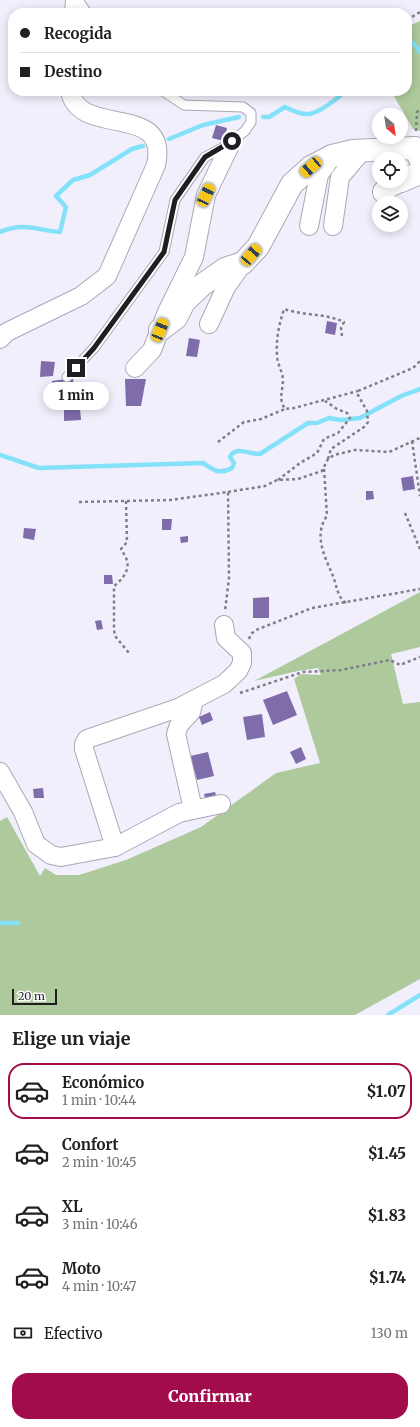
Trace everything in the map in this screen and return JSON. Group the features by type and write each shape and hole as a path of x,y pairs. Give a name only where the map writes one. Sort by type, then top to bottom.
{"street":[{"path":"0,339 7,332 81,296 107,276 156,165 158,148 150,133 138,126 85,112 71,96"},
{"path":"135,368 152,350 194,257 206,195 232,141"},
{"path":"209,324 226,287 243,263 258,246 292,184 311,167 332,156 363,150 415,148 420,159"},
{"path":"333,226 340,177 363,150"},
{"path":"309,226 319,175 332,156"},
{"path":"408,179 420,173"},
{"path":"160,330 176,318 184,302 202,285 225,269 243,263"},
{"path":"115,847 84,749 84,744 87,740 178,708 232,678 242,663 242,653 226,638 224,625"},
{"path":"193,810 176,734 179,725 191,712 194,699"},
{"path":"0,772 23,812 36,844 51,855 61,857 115,847 179,813 222,804"}],"lane":[{"path":"78,0 84,8"},
{"path":"67,378 94,348 164,252 175,200 205,157 232,141 245,131 251,122 251,113 243,107 184,104 171,96"}],"path":[{"path":"412,136 415,118 417,112 420,110"},
{"path":"285,409 280,398 283,380 277,356 278,328 284,309 301,315 323,316 344,322 341,328 342,336"},
{"path":"218,442 244,422 261,419 285,409 325,401 358,391 413,368 420,361"},
{"path":"346,604 341,600 333,576 323,557 321,530 322,522 327,516 324,468 331,449 364,427 368,422 367,411 358,395 358,391"},
{"path":"79,502 170,500 265,486 277,480 300,462 317,453 324,439 338,433 350,418 347,413 337,409 325,401"},
{"path":"328,459 334,454 355,450 389,452 420,438"},
{"path":"412,441 420,496"},
{"path":"277,480 298,479 324,468"},
{"path":"224,625 229,578 228,492"},
{"path":"126,500 127,542 121,549 126,556 127,563 126,572 120,581 114,586 114,630 115,636 129,652"},
{"path":"405,513 420,549"},
{"path":"242,653 251,634 256,630 312,608 346,604 420,589"},
{"path":"237,694 303,672 341,670 390,660 400,665 420,657"}],"green space":[{"path":"420,21 420,131 413,129 408,120 408,108 401,108 394,96 412,96 412,25"},
{"path":"420,592 420,647 391,654 403,704 420,702 420,979 355,1015 0,1015 0,821 7,817 40,876 45,868 56,875 79,875 126,860 201,827 276,773 320,763 294,679 301,674 321,675 318,668 254,681"}],"building":[{"path":"216,125 227,128 224,141 212,138"},
{"path":"327,321 337,323 335,335 325,333"},
{"path":"189,338 200,340 197,357 186,356"},
{"path":"41,361 55,362 53,376 40,377"},
{"path":"73,378 76,401 56,404 52,381"},
{"path":"125,379 146,379 141,406 126,406"},
{"path":"80,408 81,420 64,421 64,409"},
{"path":"413,476 415,489 403,491 401,478"},
{"path":"366,491 373,491 374,499 366,500"},
{"path":"162,519 172,519 171,530 162,530"},
{"path":"24,528 36,529 34,540 23,538"},
{"path":"188,536 188,542 181,543 180,537"},
{"path":"104,575 112,575 113,584 104,584"},
{"path":"269,597 269,618 253,618 253,598"},
{"path":"101,620 103,629 97,630 95,621"},
{"path":"287,691 297,715 273,725 263,700"},
{"path":"210,712 213,720 202,725 199,717"},
{"path":"262,714 265,737 247,740 243,717"},
{"path":"301,747 306,759 296,764 290,752"},
{"path":"208,752 214,776 197,780 190,756"},
{"path":"43,788 44,798 34,798 33,789"},
{"path":"215,792 217,799 206,802 204,794"}],"waterway":[{"path":"412,43 420,52"},
{"path":"263,117 269,117 285,107 303,114 313,113 328,105 339,96"},
{"path":"169,139 203,125 239,117"},
{"path":"0,232 8,229 23,227 60,232 66,207 56,196 73,180 90,175 132,149 143,146"},
{"path":"0,455 39,468 203,463 214,470 224,471 232,468 234,463 230,457 233,453 244,451 260,454 308,423 317,423 329,418 341,420 360,418 401,396 420,389"},
{"path":"0,923 18,923"},
{"path":"388,1015 420,995"}],"route":[{"path":"76,368 94,348 118,314 144,282 164,252 175,200 205,157 226,146 232,141"}]}
